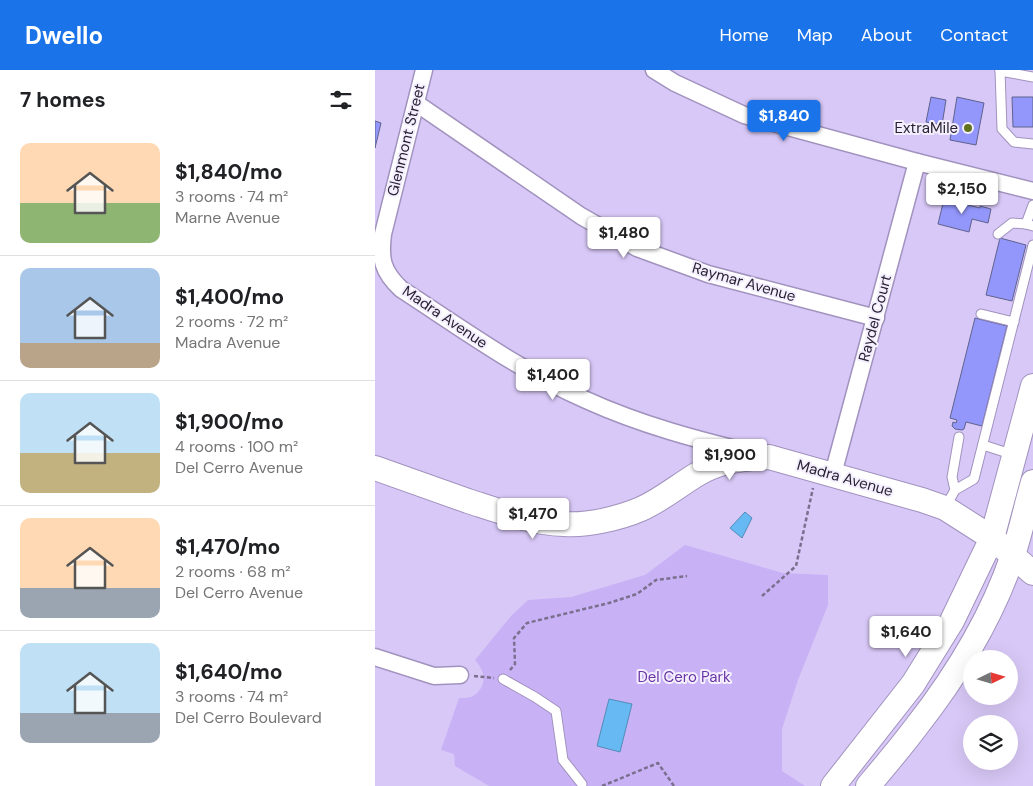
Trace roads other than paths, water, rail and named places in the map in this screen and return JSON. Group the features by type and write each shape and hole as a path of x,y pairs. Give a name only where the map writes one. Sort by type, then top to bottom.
{"street":[{"name":"Glenmont Street","path":"384,268 382,258 383,234 424,70"},
{"path":"654,70 675,83 744,115 917,162 1033,190"},
{"name":"Raymar Avenue","path":"416,103 581,216 637,248 708,274 875,318"},
{"name":"Raydel Court","path":"824,479 875,318 917,162"},
{"name":"Madra Avenue","path":"384,268 401,289 510,361 585,400 671,432 769,457 824,479 922,500 950,499 1033,573"},
{"path":"833,786 913,684 952,620 992,538 1033,386"},
{"path":"375,468 507,514 565,525 603,520 641,509 698,474 729,460 769,457"},
{"path":"868,786 917,727 957,669 976,636 996,597 1013,556 1033,482"},
{"path":"375,657 435,676 460,675"}],"lane":[{"path":"1033,77 1000,70 1003,129 1014,142 1033,144"},
{"path":"998,234 1013,223 1030,225 1033,205"},
{"path":"950,499 974,479 1033,245"},
{"path":"981,314 1014,322"},
{"path":"950,499 959,437"},
{"path":"983,445 1015,455"},
{"path":"503,679 556,711 563,760 582,784"}],"water":[{"path":"745,512 752,518 742,538 730,528"},
{"path":"609,699 632,704 620,752 597,746"}],"place":[{"name":"ExtraMile","path":"968,128"}],"park label":[{"name":"Del Cero Park","path":"684,677"}]}
